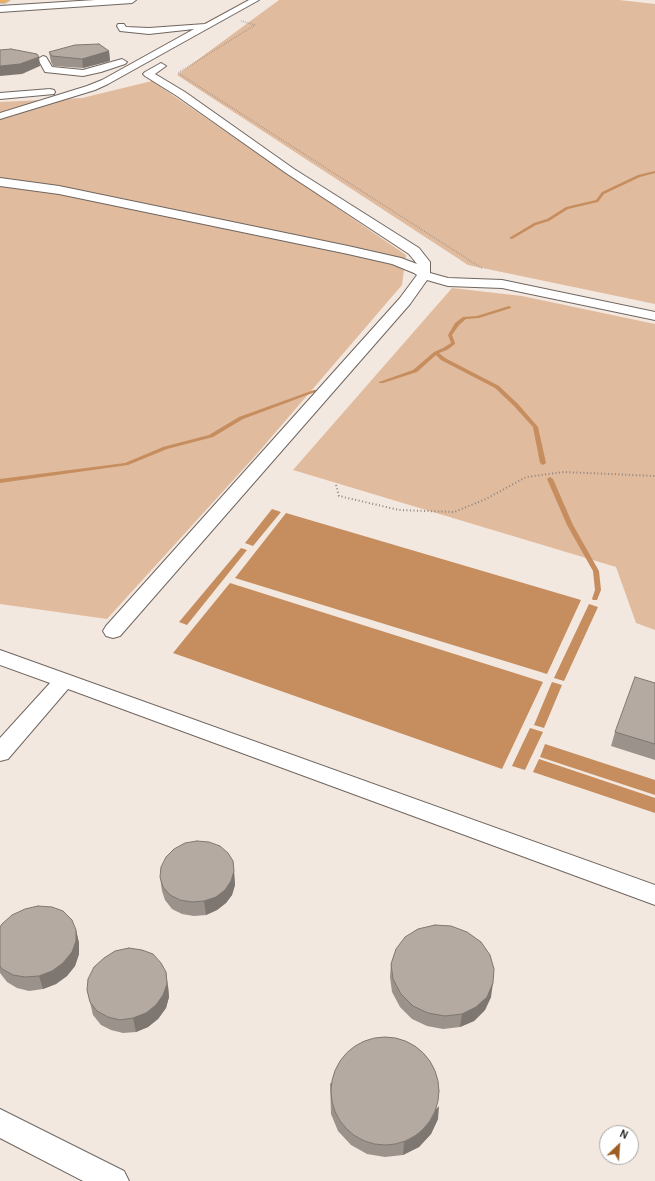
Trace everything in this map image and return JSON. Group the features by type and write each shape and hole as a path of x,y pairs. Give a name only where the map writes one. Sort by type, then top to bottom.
{"main road":[{"path":"0,0 5,0"}],"lane":[{"path":"0,8 20,0"},
{"path":"0,8 132,0"},
{"path":"0,116 105,82 158,60 209,26 255,0"},
{"path":"121,26 123,29 149,31 209,26"},
{"path":"43,59 48,70 83,73 158,60"},
{"path":"113,631 405,301 424,275 423,262 414,251 290,171 181,94 148,74 158,60"},
{"path":"0,96 44,92 69,94"},
{"path":"0,182 59,190 348,250 396,261 419,270 424,275 448,282 502,284 532,289 655,316"},
{"path":"0,657 655,895"},
{"path":"0,753 64,680"},
{"path":"0,1123 114,1181"}],"path":[{"path":"235,19 255,25 178,73 488,272"},
{"path":"336,485 340,496 399,510 454,512 486,499 526,477 538,474 564,472 655,476"}],"shaded area":[{"path":"279,0 619,0 655,4 655,304 468,265 177,75"},
{"path":"152,81 406,255 402,285 256,455 107,619 0,604 0,102 82,98"},
{"path":"452,288 522,296 655,324 655,630 636,623 616,567 293,470"},
{"path":"272,509 281,512 253,546 245,543"},
{"path":"286,513 581,600 547,674 235,578"},
{"path":"241,548 247,550 187,625 179,622"},
{"path":"230,583 543,682 502,769 173,653"},
{"path":"589,604 598,607 564,681 554,678"},
{"path":"552,682 562,685 544,728 534,725"},
{"path":"530,728 543,732 525,770 512,766"},
{"path":"545,744 655,780 655,795 540,757"},
{"path":"539,759 655,798 655,813 533,772"}],"building":[{"path":"99,44 109,51 82,59 52,56 49,52 75,45"},
{"path":"11,49 37,54 39,57 20,64 0,66 0,50"},
{"path":"635,677 655,683 655,744 615,732"},
{"path":"197,841 209,842 220,846 228,853 233,861 234,871 231,881 225,890 216,897 204,901 192,902 180,900 170,895 163,887 160,877 161,867 166,857 174,849 185,843"},
{"path":"38,906 52,907 63,911 72,920 76,930 76,941 72,952 63,963 52,971 39,976 25,977 13,975 2,969 0,966 0,927 12,915 25,909"},
{"path":"435,925 451,926 467,932 481,942 490,955 494,969 493,983 487,997 476,1007 462,1014 445,1016 428,1013 413,1006 401,994 393,979 391,964 396,949 405,937 418,929"},
{"path":"129,948 142,950 153,954 161,963 166,972 167,984 163,995 156,1005 146,1013 133,1018 120,1020 108,1017 97,1011 90,1002 87,990 88,979 94,967 104,958 115,951"},
{"path":"385,1037 406,1041 423,1053 435,1070 439,1091 435,1112 423,1129 406,1141 385,1145 364,1141 347,1129 335,1112 331,1091 335,1070 347,1053 364,1041"}],"waterway":[{"path":"511,238 535,224 548,220 567,208 597,201 603,193 639,176 655,172"},
{"path":"436,353 453,343 450,335 457,324 465,318 477,317 509,307"},
{"path":"381,382 415,371 436,353"},
{"path":"436,353 443,359 497,387 516,405 535,427 543,463"},
{"path":"0,481 126,464 165,448 211,436 241,418 316,391"},
{"path":"550,479 570,525 596,571 598,590 595,599"}]}
